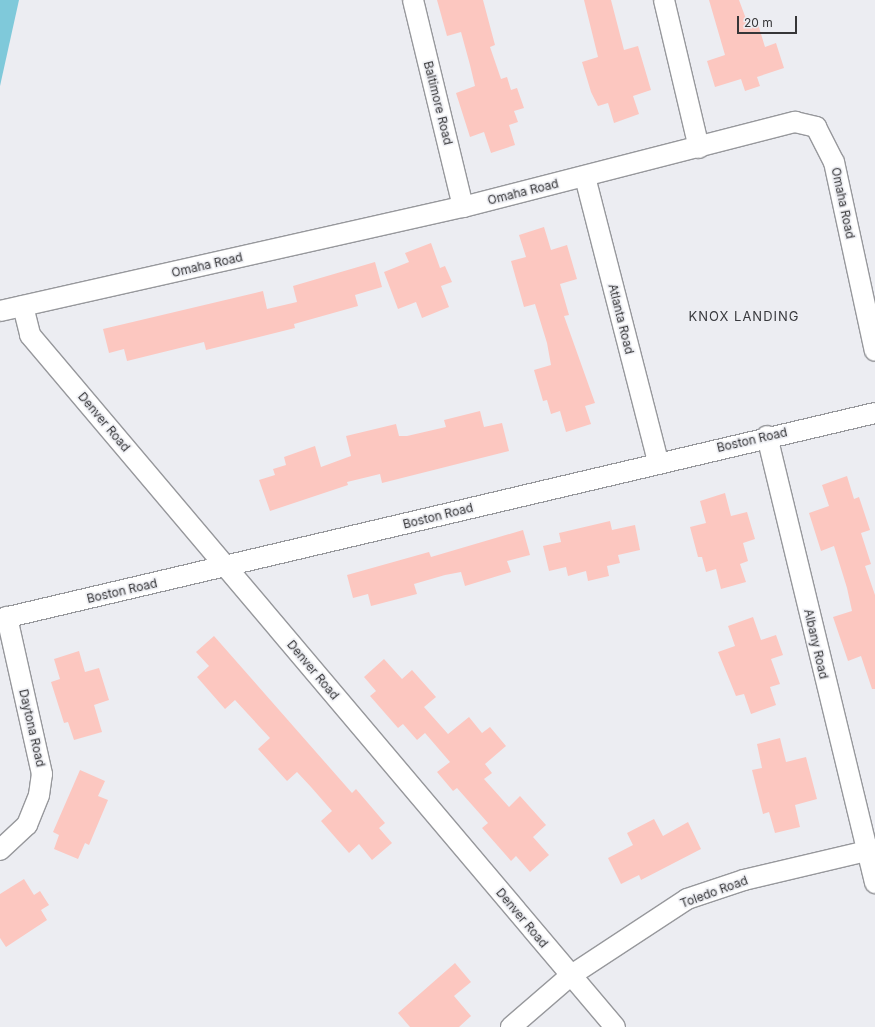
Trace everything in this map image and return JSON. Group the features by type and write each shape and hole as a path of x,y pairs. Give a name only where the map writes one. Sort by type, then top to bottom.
{"street":[{"name":"Baltimore Road","path":"413,0 463,207"},
{"path":"664,0 699,148"},
{"name":"Omaha Road","path":"0,312 463,207 699,148 796,122 816,127 834,162 875,351"},
{"name":"Atlanta Road","path":"585,177 658,462"},
{"name":"Denver Road","path":"23,306 30,335 570,976 615,1027"},
{"name":"Boston Road","path":"4,618 226,568 767,436 875,413"},
{"name":"Albany Road","path":"767,436 870,850 875,883"},
{"name":"Daytona Road","path":"0,850 26,825 39,795 42,774 4,618"},
{"name":"Toledo Road","path":"511,1027 570,976 687,900 744,880 870,850"}],"water":[{"path":"0,0 19,0 0,86"}],"building":[{"path":"437,0 483,0 495,45 490,47 501,79 507,77 511,90 517,88 524,108 514,111 518,122 509,125 515,145 491,153 484,132 470,137 456,93 475,86 470,65 461,32 447,36"},
{"path":"584,0 611,0 624,50 638,46 651,90 633,96 639,114 614,123 608,103 598,106 591,92 582,62 598,57"},
{"path":"709,0 739,0 749,27 758,24 765,47 776,43 784,68 757,77 760,86 745,91 741,79 715,87 707,61 725,55"},
{"path":"544,227 551,250 567,245 577,279 560,284 569,315 564,316 595,403 585,406 591,424 566,432 560,411 551,414 547,400 543,401 534,370 551,365 547,343 535,304 524,307 511,261 526,257 519,235"},
{"path":"431,243 440,268 445,266 452,282 441,286 449,307 422,318 416,302 398,309 384,272 409,262 405,253"},
{"path":"375,262 382,287 355,295 358,306 294,324 295,328 206,350 204,342 127,361 124,349 109,353 103,329 263,291 267,309 297,302 293,286"},
{"path":"480,411 484,427 502,423 509,451 382,483 380,474 347,482 348,485 270,511 259,480 275,475 273,469 286,465 284,457 315,446 321,467 351,456 346,436 396,424 399,436 407,436 446,427 444,420"},
{"path":"847,476 854,499 859,497 870,530 861,533 871,564 865,566 875,595 875,689 872,689 861,656 848,661 833,617 852,611 847,588 834,546 821,551 809,513 829,506 822,485"},
{"path":"725,493 731,516 747,512 755,539 743,543 748,561 740,564 746,582 721,589 716,569 706,572 702,557 698,557 690,527 706,523 700,501"},
{"path":"610,521 612,530 635,525 640,550 618,555 620,563 607,566 609,576 588,581 586,571 568,576 566,567 549,571 543,546 561,542 559,533"},
{"path":"523,530 530,555 507,561 511,572 465,586 461,572 445,575 414,584 417,594 371,606 368,594 353,598 347,575 429,552 431,557"},
{"path":"753,617 761,640 776,635 783,655 771,659 780,684 770,687 776,705 751,714 744,694 736,696 718,652 735,646 728,626"},
{"path":"214,636 352,793 356,789 385,823 379,828 392,843 372,860 359,844 349,853 321,821 332,811 311,787 297,772 287,781 258,749 270,738 235,700 225,709 197,677 209,666 196,652"},
{"path":"79,651 85,672 99,668 109,700 94,705 102,732 74,740 68,722 64,723 51,682 60,679 54,659"},
{"path":"384,659 402,679 412,670 436,697 424,707 448,734 469,717 482,733 490,727 506,746 485,764 492,773 484,779 509,807 520,796 546,825 533,837 549,855 530,872 516,856 511,861 482,828 488,823 457,788 453,791 437,772 450,762 425,733 417,740 403,724 398,728 370,696 376,691 364,677"},
{"path":"780,738 786,762 806,757 817,799 795,805 800,827 775,833 769,812 763,814 752,770 762,768 757,744"},
{"path":"80,770 105,781 98,796 108,800 89,845 85,843 78,859 54,849 59,835 53,832"},
{"path":"654,819 663,836 688,822 701,849 641,880 639,875 621,884 608,858 633,845 627,833"},
{"path":"24,879 34,895 40,891 49,905 41,910 47,920 6,947 0,938 0,894"},
{"path":"455,963 471,982 454,996 471,1016 459,1027 410,1027 398,1013"}],"district":[{"name":"KNOX LANDING","path":"744,316"}]}
